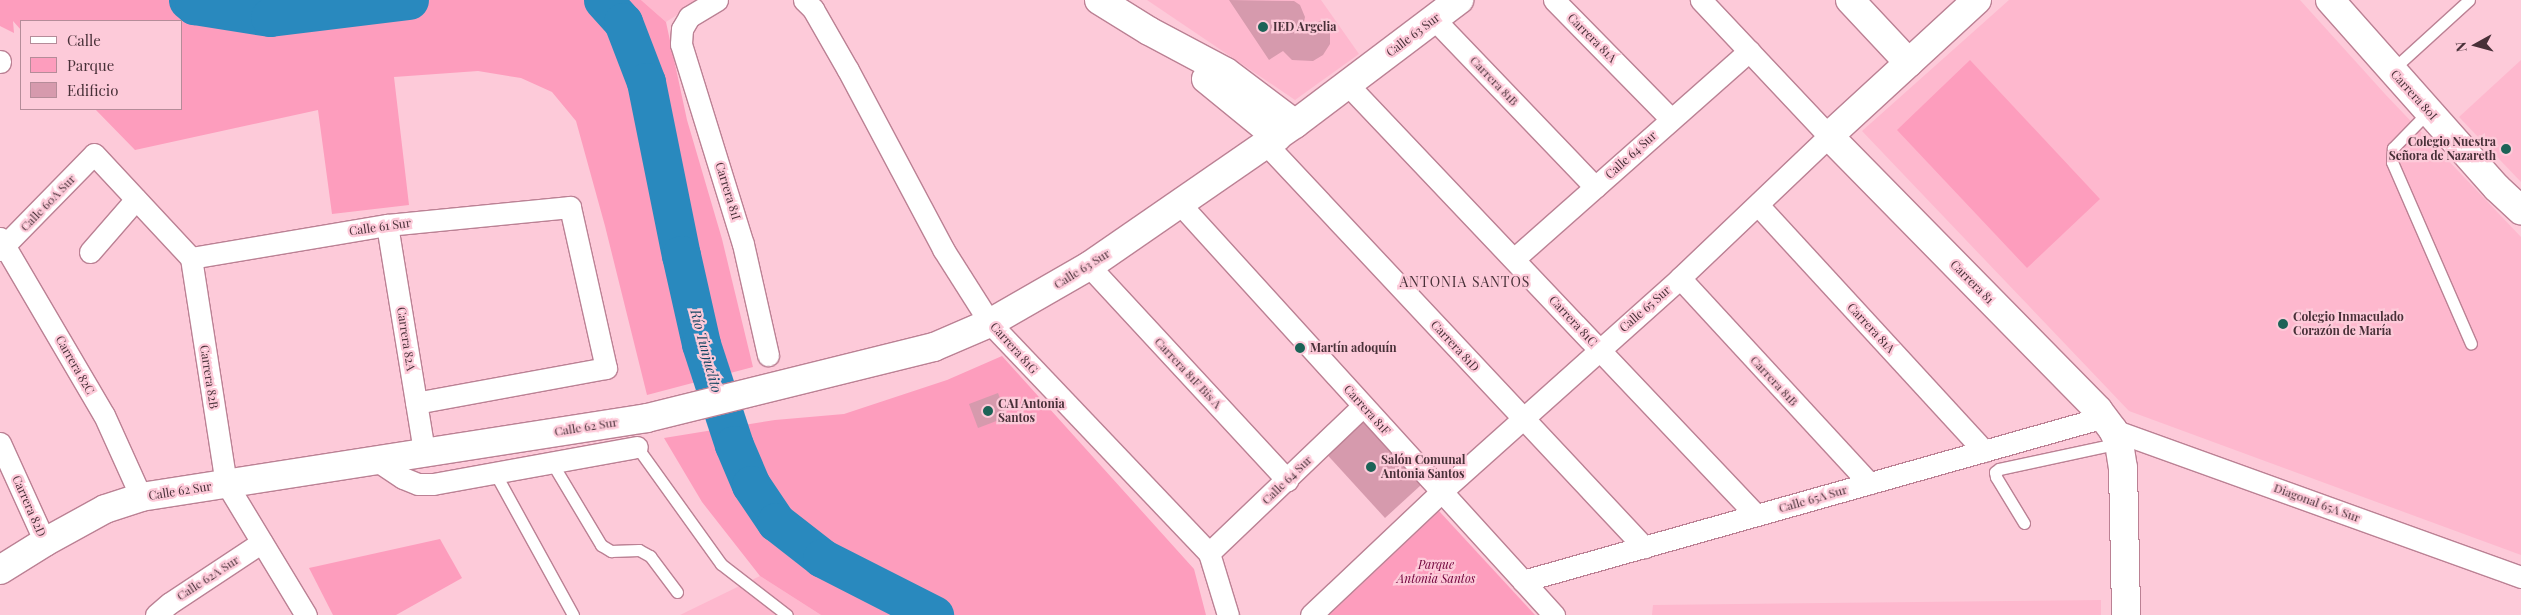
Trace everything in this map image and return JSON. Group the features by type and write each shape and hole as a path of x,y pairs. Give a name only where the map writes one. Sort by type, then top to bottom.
{"street":[{"name":"Carrera 81I","path":"717,0 689,17 682,29 681,44 744,244 768,355"},
{"name":"Carrera 81G","path":"804,0 813,9 848,70 943,249 990,323 1209,553 1228,615"},
{"name":"Carrera 81D","path":"1099,0 1149,31 1226,72 1522,418 1644,547"},
{"name":"Calle 63 Sur","path":"647,418 934,347 990,323 1089,266 1180,204 1348,85 1459,0"},
{"name":"Carrera 81A","path":"1554,0 1671,119"},
{"name":"Carrera 81","path":"1702,0 1829,136 2112,430"},
{"path":"1850,0 1909,63"},
{"name":"Calle 65 Sur","path":"1311,615 1522,418 1680,278 1829,136 1978,0"},
{"name":"Carrera 80I","path":"2330,0 2497,188 2521,210"},
{"name":"Carrera 81B","path":"1434,19 1595,187"},
{"name":"Calle 64 Sur","path":"1514,259 1749,51"},
{"name":"Carrera 81C","path":"1348,85 1756,515"},
{"name":"Calle 60A Sur","path":"2,245 94,154 136,199"},
{"path":"90,252 136,199 191,258"},
{"name":"Carrera 81F","path":"1180,204 1554,615"},
{"name":"Carrera 81A","path":"1758,205 1984,451"},
{"name":"Calle 61 Sur","path":"191,258 387,225 570,207 606,368 416,403"},
{"name":"Carrera 82A","path":"387,225 424,452"},
{"name":"Carrera 82C","path":"2,245 104,415 141,497"},
{"name":"Carrera 82B","path":"191,258 226,483 306,615"},
{"name":"Carrera 81F Bis A","path":"1089,266 1287,480"},
{"name":"Carrera 81B","path":"1680,278 1869,483"},
{"name":"Calle 64 Sur","path":"1209,553 1363,406"},
{"name":"Calle 62 Sur","path":"0,570 45,542 105,510 141,497 647,418"},
{"path":"2112,430 2123,468 2126,615"},
{"name":"Calle 65A Sur","path":"1523,581 1984,451 2112,430"},
{"name":"Diagonal 65A Sur","path":"2112,430 2521,577"},
{"name":"Carrera 82D","path":"0,443 45,542"},
{"path":"376,460 398,476 418,484 433,484 637,447"},
{"name":"Calle 62A Sur","path":"156,615 170,603 262,542"}],"lane":[{"path":"2392,70 2469,0"},
{"path":"2429,111 2393,148 2392,162 2471,344"},
{"path":"2024,523 1996,477 1995,472 2112,430"},
{"path":"637,447 721,564 787,615"},
{"path":"552,463 601,545 611,551 639,550 650,556 677,592"},
{"path":"495,473 573,615"}],"shaded area":[{"path":"641,0 700,0 666,22"},
{"name":"IED Argelia","path":"1147,0 1321,0 1359,54 1295,100"},
{"name":"Colegio Inmaculado Corazón de María","path":"2009,0 2300,0 2385,94 2521,237 2521,555 2129,411 1862,131"},
{"name":"Colegio Nuestra Señora de Nazareth","path":"2521,60 2521,182 2459,117"},
{"path":"760,576 821,615 680,615"},
{"path":"2101,600 2101,615 1652,615 1653,605"}],"green space":[{"path":"0,0 641,0 666,22 687,120 722,239 753,367 647,395 605,226 576,121 552,92 521,78 478,71 394,77 409,205 332,214 318,110 135,150 96,110 182,110 182,20 20,20 20,29 13,21 14,33 0,26"},
{"path":"1970,60 2100,199 2027,268 1897,130"},
{"path":"1002,356 1194,569 1206,615 821,615 760,576 702,502 664,438 775,420 844,414 947,380"},
{"name":"Parque Antonia Santos","path":"1439,511 1535,615 1329,615"},
{"path":"440,539 462,578 396,615 333,615 309,568"}],"building":[{"path":"1229,0 1294,1 1300,5 1305,17 1302,32 1323,19 1330,31 1330,44 1323,55 1313,61 1292,60 1283,51 1269,60"},
{"name":"CAI Antonia Santos","path":"998,393 1007,417 978,428 969,404"},
{"name":"Salón Comunal Antonia Santos","path":"1358,415 1421,485 1385,518 1322,449"}],"waterway":[{"name":"Río Tunjuelito","path":"188,0 194,5 270,17 409,0"},
{"name":"Río Tunjuelito","path":"603,0 623,22 646,82 701,344 734,445 751,485 776,522 822,558 934,615"}],"place":[{"name":"IED Argelia","path":"1263,27"},
{"name":"Colegio Nuestra Señora de Nazareth","path":"2506,149"},
{"name":"Colegio Inmaculado Corazón de María","path":"2283,324"},
{"name":"Martín adoquín","path":"1300,348"},
{"name":"CAI Antonia Santos","path":"988,411"},
{"name":"Salón Comunal Antonia Santos","path":"1371,467"}],"district":[{"name":"ANTONIA SANTOS","path":"1465,282"}]}
